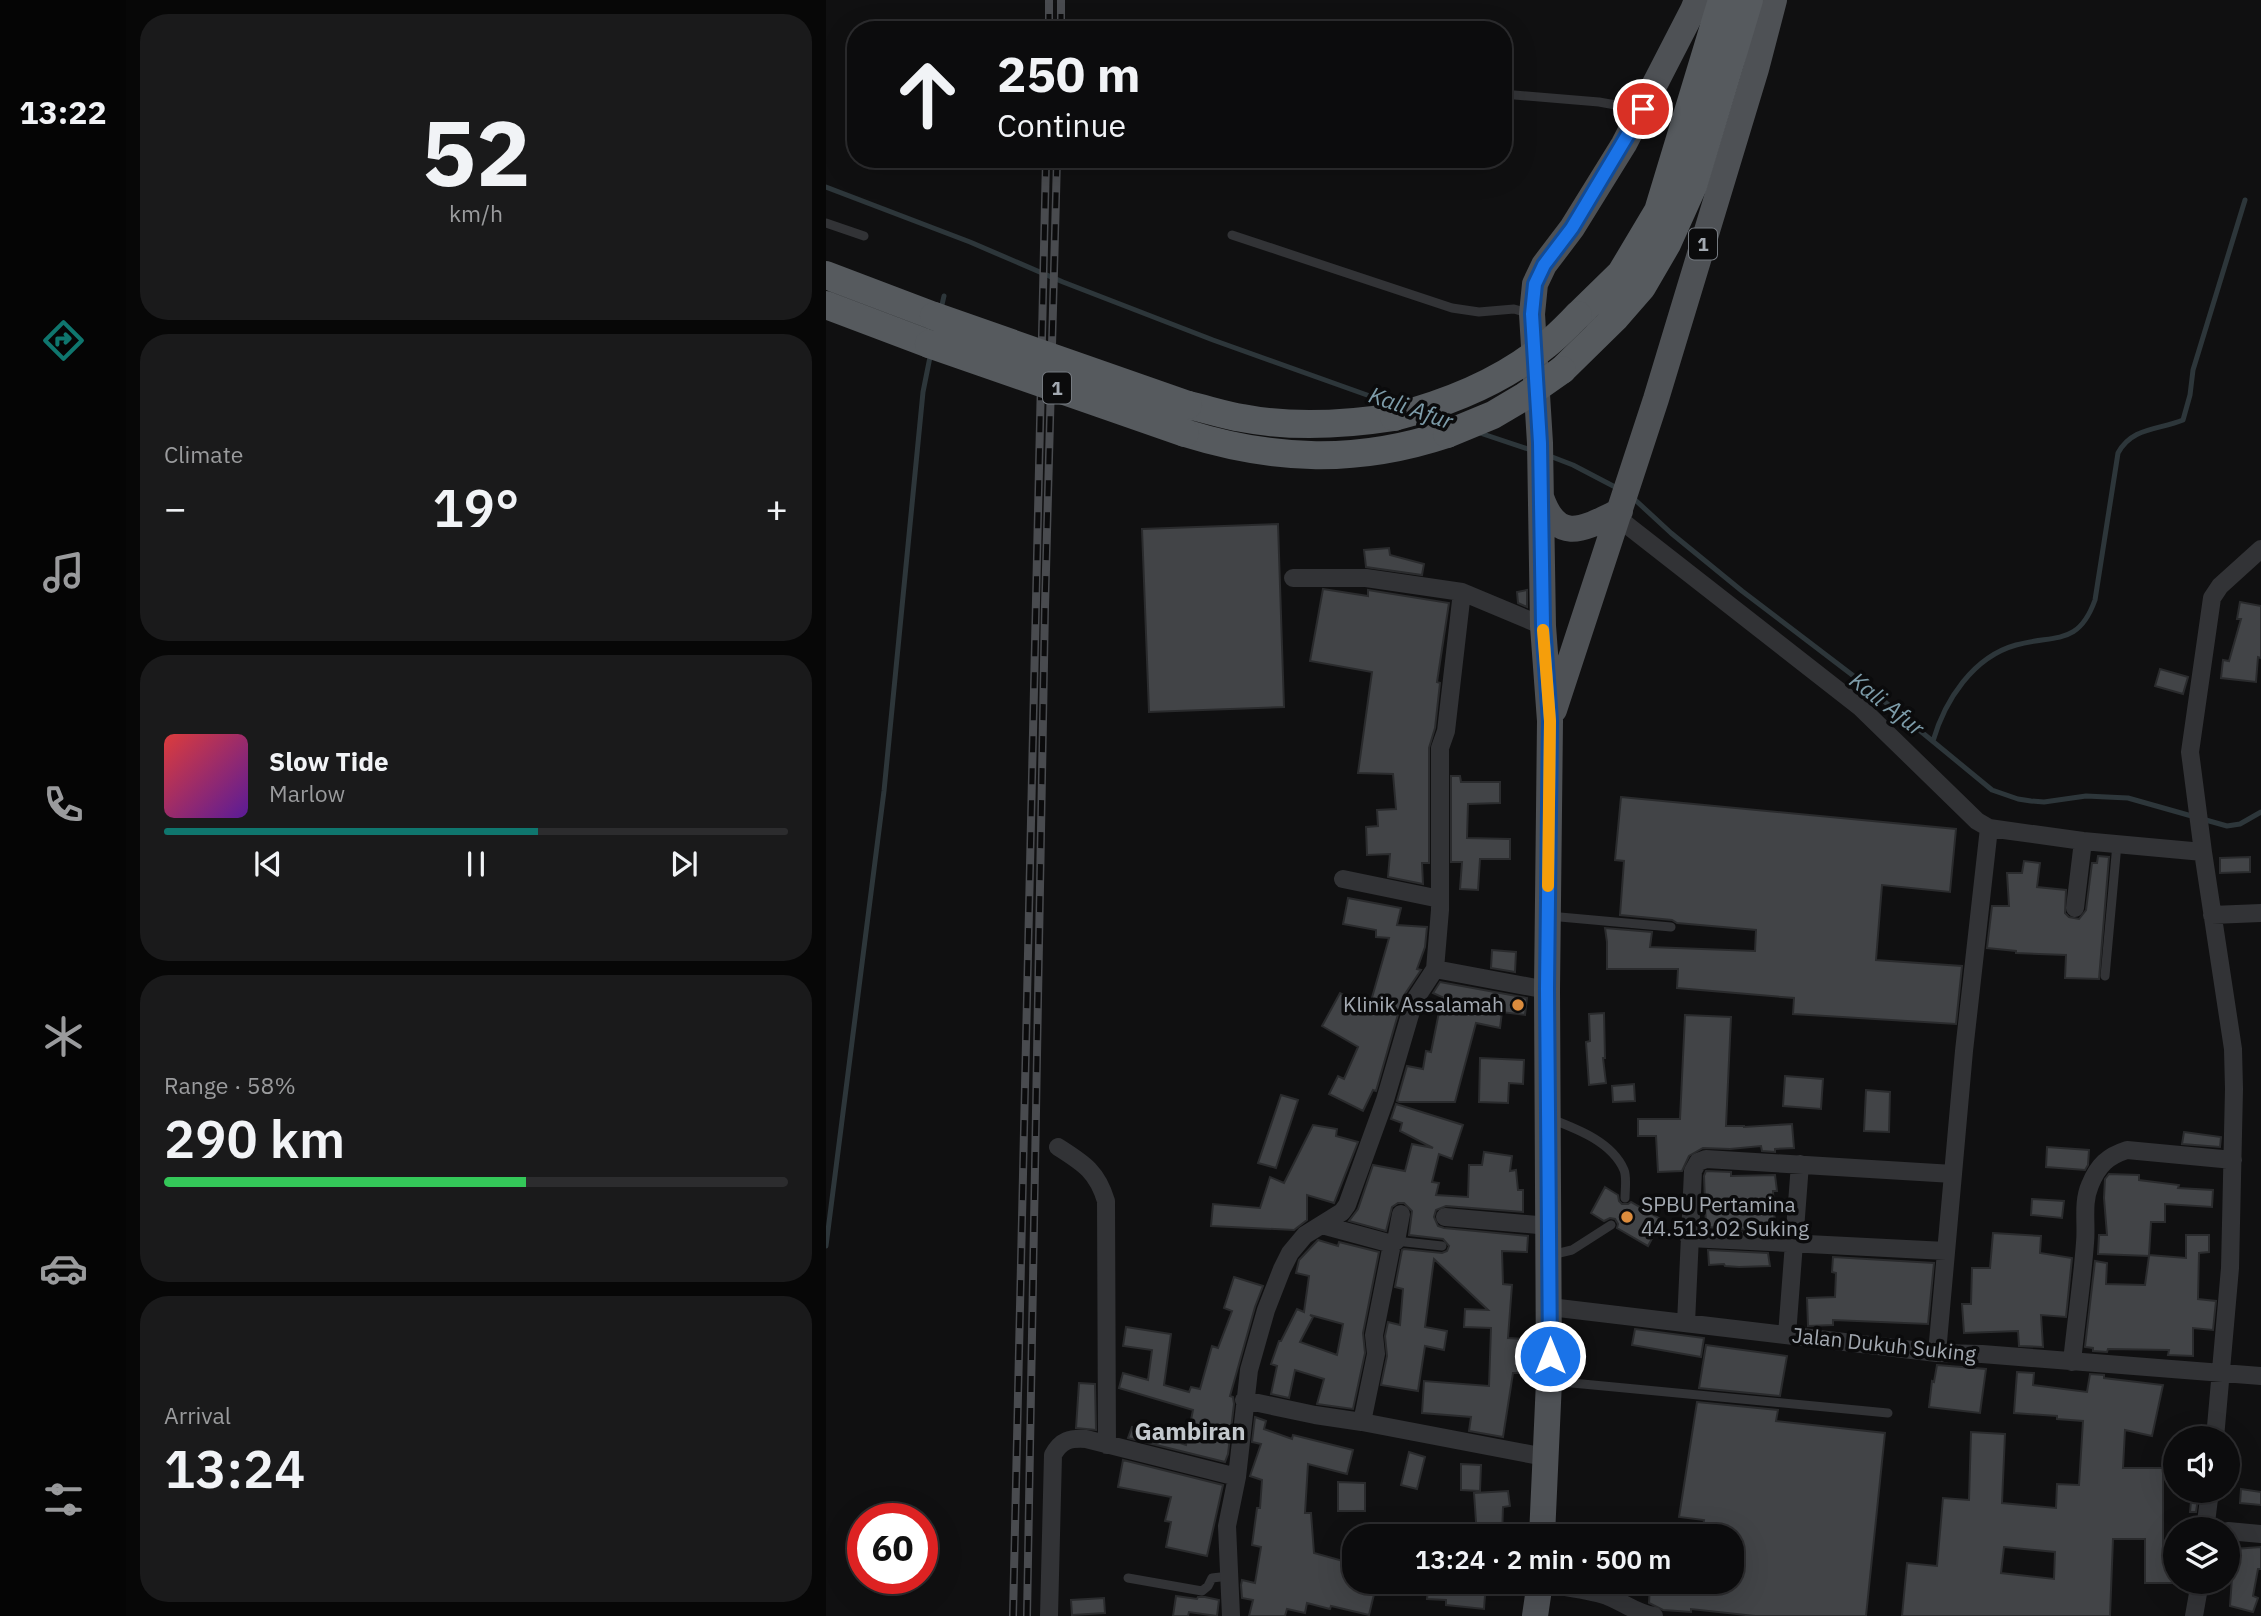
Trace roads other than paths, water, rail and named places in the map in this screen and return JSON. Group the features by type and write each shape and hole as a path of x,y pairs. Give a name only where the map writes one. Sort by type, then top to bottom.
{"highway":[{"name":"1","path":"826,275 1188,405 1240,418 1278,424 1321,426 1394,417 1434,407 1493,380 1545,346 1621,274 1658,211 1722,0"},
{"name":"1","path":"826,305 929,344 1217,443 1309,457 1337,456 1420,443 1493,415 1525,396 1562,369 1615,318 1642,287 1667,244 1693,186 1749,0"}],"main road":[{"name":"1","path":"1542,1524 1550,1307 1547,916 1550,721 1543,625 1541,469 1532,314 1535,284 1544,265 1572,228 1643,109 1697,0"},
{"name":"1","path":"1550,721 1622,505 1748,95 1774,0"},
{"path":"1541,469 1547,513 1556,523 1570,529 1586,528 1622,505"},
{"path":"1535,1616 1538,1594"}],"street":[{"path":"1622,505 1861,708 1977,821 1989,828 2083,841 2203,852"},
{"path":"2216,1426 2230,1268 2233,1049 2190,752 2212,598 2220,586 2261,550"},
{"path":"1293,578 1366,578 1462,592 1543,625"},
{"path":"1231,1616 1227,1526 1237,1477 1249,1370 1266,1310 1282,1269 1298,1242 1342,1212 1347,1205 1385,1100 1414,1001 1435,969 1440,899 1440,748 1447,731 1462,592"},
{"path":"1937,1353 1989,828"},
{"path":"2075,908 2083,841"},
{"path":"1343,879 1440,899"},
{"path":"2212,915 2261,912"},
{"path":"1435,969 1547,989"},
{"path":"1058,1147 1092,1172 1101,1184 1106,1201 1107,1445"},
{"path":"2072,1362 2086,1240 2085,1199 2095,1174 2103,1163 2112,1154 2127,1150 2233,1160"},
{"path":"1686,1323 1693,1171 1698,1162 1706,1159 1953,1174"},
{"path":"1787,1335 1800,1164"},
{"path":"1362,1422 1376,1354 1374,1335 1401,1214"},
{"path":"1446,1217 1549,1226"},
{"path":"1322,1225 1394,1243"},
{"path":"1689,1238 1947,1251"},
{"name":"Jalan Dukuh Suking","path":"1550,1307 1937,1353 1982,1354 2261,1376"},
{"path":"1244,1400 1545,1457"},
{"path":"1049,1616 1053,1455 1057,1447 1068,1439 1086,1440 1237,1477"},
{"path":"2240,1532 2261,1534"},
{"path":"1600,1594 1654,1616"},
{"path":"2194,1616 2198,1594"}],"lane":[{"path":"1512,95 1599,102 1643,109"},
{"path":"826,223 864,236"},
{"path":"1232,235 1452,308 1479,312 1514,309 1532,314"},
{"path":"2105,976 2117,844"},
{"path":"1547,916 1671,927"},
{"path":"1549,1118 1597,1140 1613,1155 1624,1171 1625,1198"},
{"path":"1549,1256 1572,1250 1611,1225"},
{"path":"1394,1243 1442,1246"},
{"path":"1549,1381 1888,1413"},
{"path":"1128,1578 1202,1591 1212,1578 1229,1576"}],"waterway":[{"name":"Kali Afur","path":"826,187 1213,340 1395,405"},
{"path":"1933,741 1953,696 1974,670 1987,659 2016,645 2064,636 2073,632 2088,615 2095,600 2118,453 2138,434 2183,420 2193,370 2245,200"},
{"path":"941,309 944,296"},
{"path":"826,1246 884,791 923,392 931,352"},
{"name":"Kali Afur","path":"1477,432 1531,450"},
{"name":"Kali Afur","path":"1547,455 1617,488"},
{"name":"Kali Afur","path":"1632,497 1742,591 1851,674 1992,790 2018,799 2044,802 2086,796 2128,798 2227,826 2240,824 2261,812"}],"railway":[{"path":"1049,0 1049,21"},
{"path":"1061,0 1061,21"},
{"path":"1013,1616 1046,168"},
{"path":"1027,1616 1045,607 1057,168"}],"place":[{"name":"Klinik Assalamah","path":"1518,1005"},
{"name":"SPBU Pertamina 44.513.02 Suking","path":"1627,1217"}],"district":[{"name":"Gambiran","path":"1190,1432"}]}
